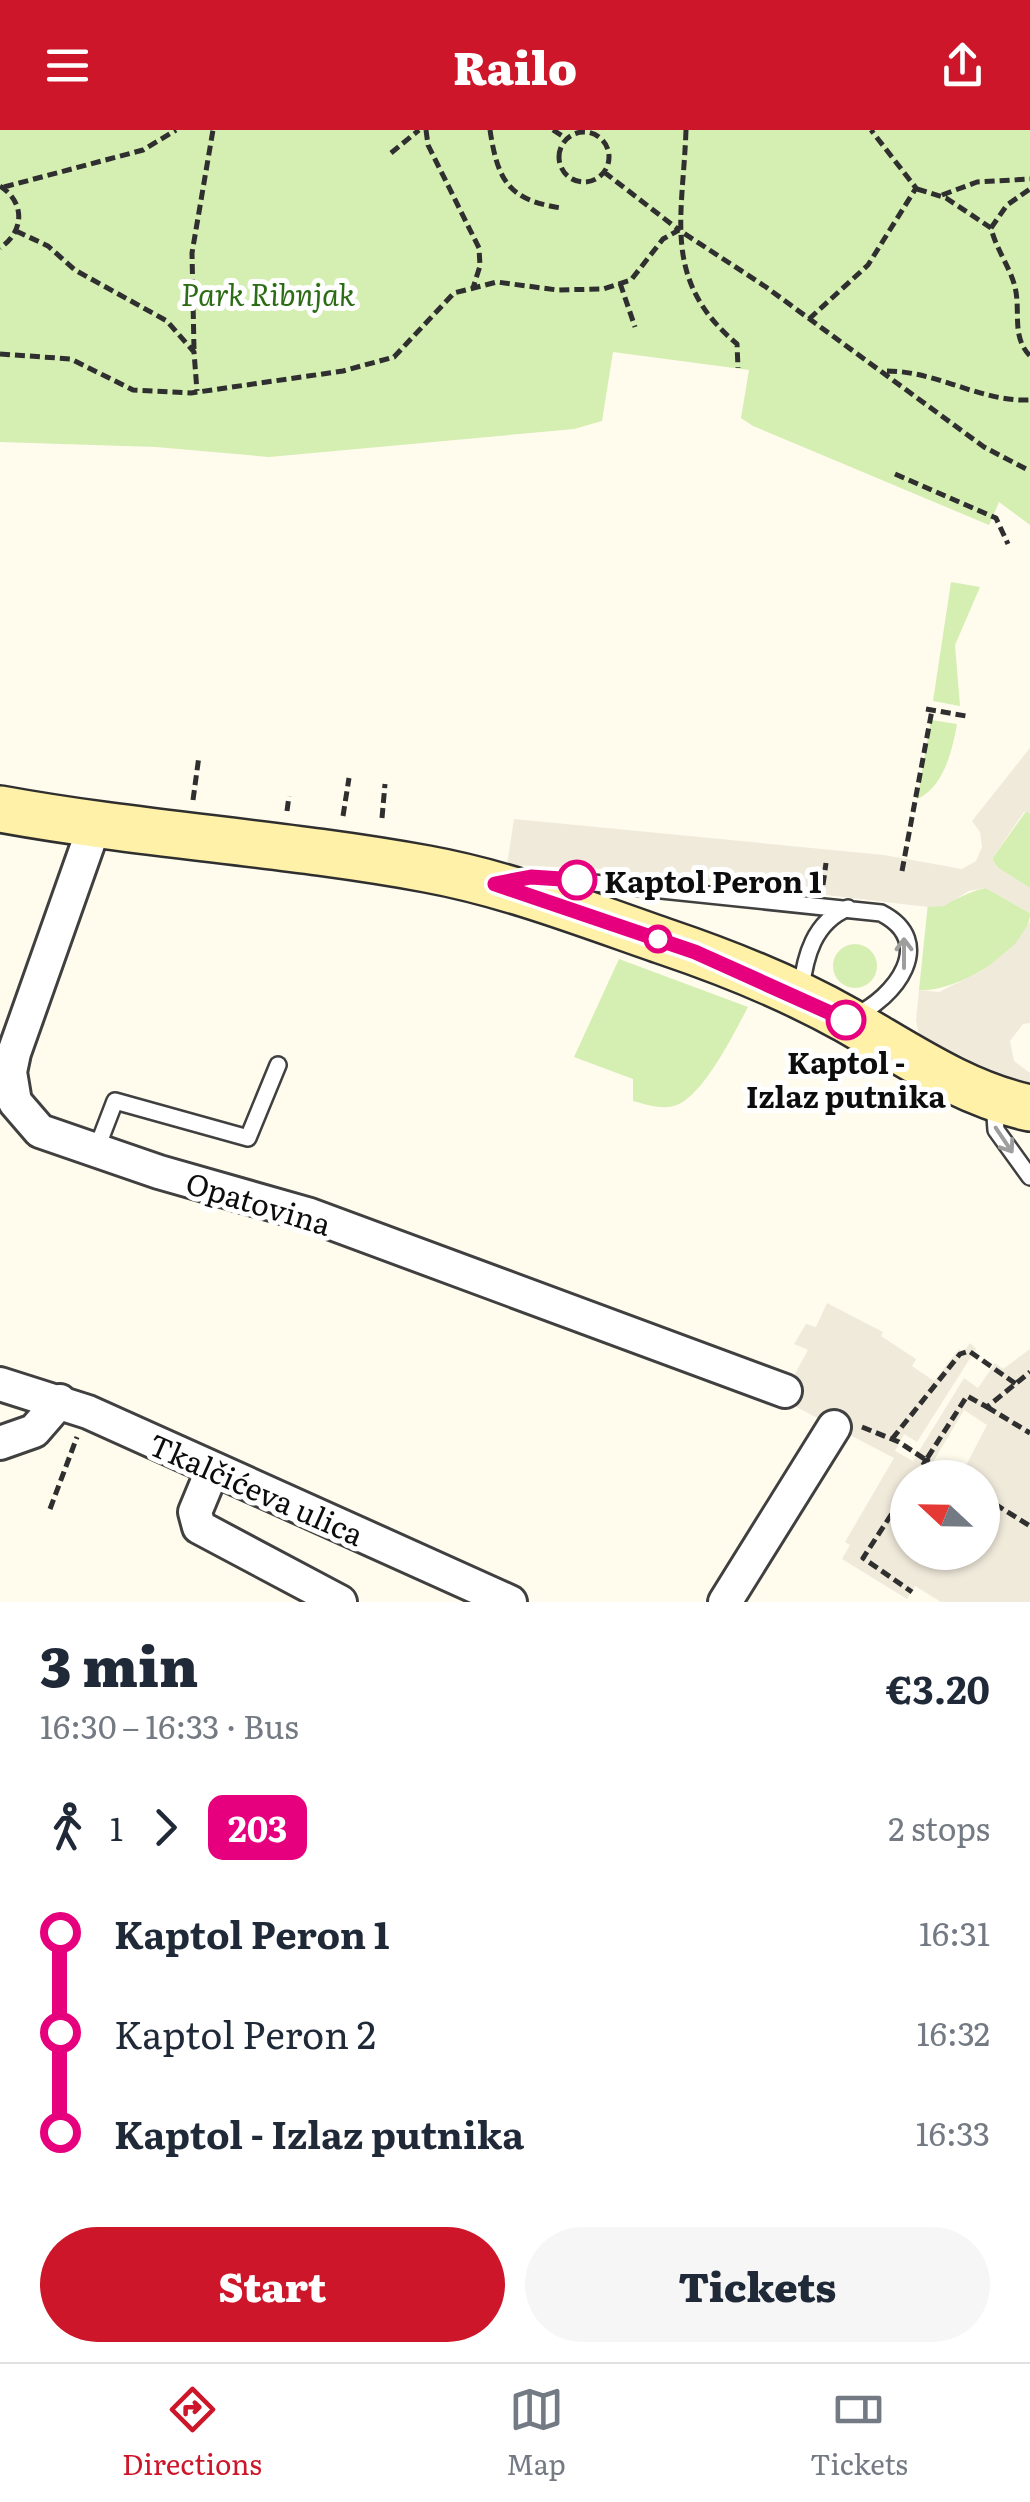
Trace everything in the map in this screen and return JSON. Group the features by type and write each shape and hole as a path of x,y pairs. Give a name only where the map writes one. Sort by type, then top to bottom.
{"street":[{"path":"0,809 94,826 377,860 495,884 695,952 801,996 934,1071 1013,1104"},
{"name":"Opatovina","path":"94,826 19,1035 11,1086 24,1118 40,1131 96,1153 310,1214 785,1391"},
{"name":"Tkalčićeva ulica","path":"0,1384 74,1406 510,1602"},
{"path":"0,1443 34,1431 74,1406"},
{"path":"726,1602 834,1427"},
{"path":"212,1471 195,1512 199,1527 340,1602"}],"lane":[{"path":"495,884 531,877 848,908 893,919 904,937 908,956 892,992 876,1006 846,1020"},
{"path":"801,996 804,966 814,939 827,920 848,908"},
{"path":"96,1153 115,1101 248,1138 278,1065"},
{"path":"1013,1104 992,1122 1030,1176"}],"path":[{"path":"0,248 16,231 16,202 2,186 144,150 176,130"},
{"path":"197,392 192,253 213,130"},
{"path":"391,153 422,130 479,248 480,266 473,288"},
{"path":"490,130 514,193 526,202 562,208"},
{"path":"552,130 567,139"},
{"path":"686,130 680,230 686,270 698,306 737,344 738,368"},
{"path":"871,130 916,188 940,196 991,228 1000,261 1014,286 1020,345 1030,356"},
{"path":"580,132 600,138 609,158 604,172 582,182 568,176 559,154 567,139 580,132"},
{"path":"604,172 984,447 1030,471"},
{"path":"940,196 977,182 1030,179"},
{"path":"809,319 868,266 916,188"},
{"path":"991,228 1007,205 1030,189"},
{"path":"0,354 70,359 133,390 197,392 343,372 394,357 454,293 497,282 588,289 620,283 630,280 662,239 680,230"},
{"path":"16,231 48,246 75,270 168,321 194,352"},
{"path":"620,283 635,327"},
{"path":"884,371 907,371 979,394 1030,400"},
{"path":"895,474 996,518 1008,544"},
{"path":"902,871 929,710 966,716"},
{"path":"193,800 200,756"},
{"path":"344,816 350,778"},
{"path":"382,818 385,784"},
{"path":"287,811 289,796"},
{"path":"822,888 826,863"},
{"path":"926,1460 895,1440 960,1354 969,1350 1016,1384"},
{"path":"987,1407 1030,1372"},
{"path":"930,1460 967,1396 1030,1433"},
{"path":"50,1509 74,1406"},
{"path":"1000,1507 1030,1526"},
{"path":"890,1517 863,1558 912,1592"}],"green space":[{"name":"Park Ribnjak","path":"0,130 1030,130 1030,525 999,502 989,525 753,426 741,418 749,370 613,352 602,421 574,429 269,457 156,447 0,442"},
{"path":"951,582 980,587 955,645 960,706 933,701"},
{"path":"931,720 957,724 940,777 917,799"},
{"path":"1027,810 1030,888 998,868 992,859"},
{"path":"986,888 1030,913 1027,928 1004,955 987,967 951,985 919,990 928,903 943,903"},
{"path":"855,944 871,950 877,966 871,982 855,988 839,982 833,966 839,950"},
{"path":"619,959 748,1007 709,1074 679,1104 662,1107 633,1101 633,1079 574,1057"}],"shaded area":[{"path":"1030,748 1030,813 1024,812 992,859 998,868 1030,888 1030,913 986,888 969,891 944,906 928,907 605,869 507,865 514,819 884,855 962,869 976,861 982,847 980,832 972,821"},
{"path":"1030,922 1030,1023 1023,1024 1010,1041 1014,1061 1030,1073 1030,1090 938,1052 919,1036 916,1020 919,990 939,992 985,969 1015,944"},
{"path":"827,1303 883,1332 881,1336 916,1359 912,1366 934,1381 959,1349 963,1352 970,1343 976,1349 917,1442 904,1434 895,1451 911,1460 893,1460 781,1399 808,1350 794,1344 806,1324 816,1327"},
{"path":"1030,1349 1030,1602 941,1602 915,1586 907,1599 842,1559 850,1545 845,1542 890,1465 890,1570 1000,1570 1000,1460 969,1460 987,1425 964,1410 934,1460 914,1460 964,1378 978,1388 995,1363 1003,1369"}],"bus line":[{"name":"203","path":"577,880 531,877 495,884 695,952 801,996 846,1020"}],"place":[{"name":"Kaptol Peron 1","path":"577,880"},
{"name":"Kaptol - Izlaz putnika","path":"846,1020"}]}
